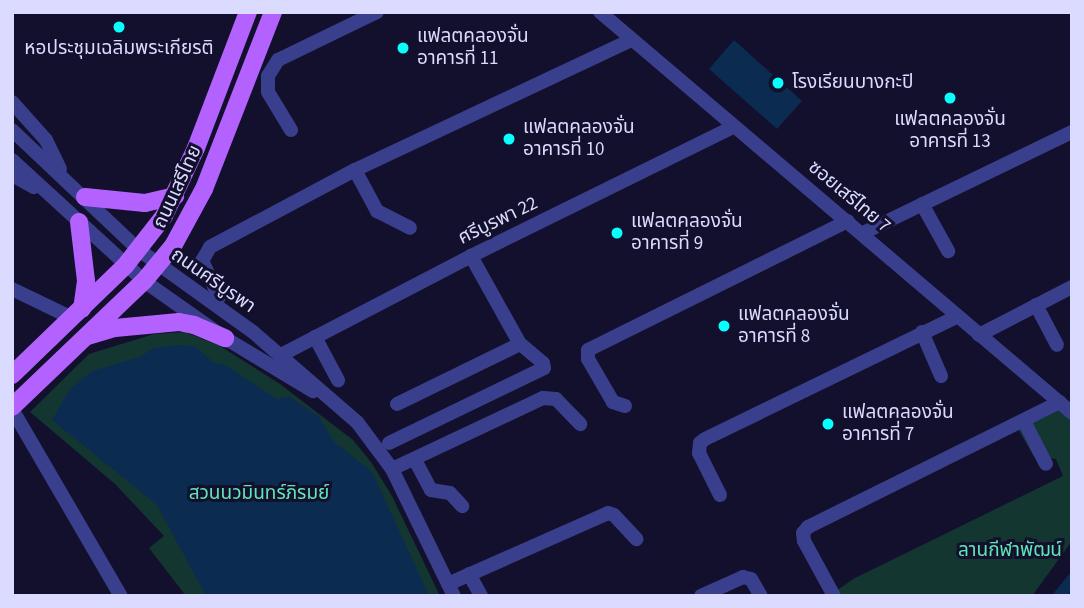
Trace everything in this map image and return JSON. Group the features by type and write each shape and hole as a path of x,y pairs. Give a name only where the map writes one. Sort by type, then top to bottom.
{"main road":[{"name":"ถนนเสรีไทย","path":"12,375 125,266 175,196 248,12"},
{"name":"ถนนเสรีไทย","path":"12,408 144,281 176,242 204,189 273,12"},
{"path":"85,197 145,203 175,196"},
{"path":"77,313 86,281 79,222"},
{"path":"85,337 116,328 179,322 225,338"}],"street":[{"path":"291,130 268,92 268,76 278,60 377,12"},
{"name":"ซอยเสรีไทย 7","path":"600,12 733,127 863,233 956,317 1072,412"},
{"path":"219,297 202,261 210,247 355,170 631,40"},
{"path":"12,102 46,140 64,177"},
{"name":"ศรีบูรพา 22","path":"281,355 471,256 733,127"},
{"name":"ถนนศรีบูรพา","path":"12,130 139,250 281,355 371,438 392,469 451,590"},
{"path":"863,233 1072,132"},
{"name":"ถนนศรีบูรพา","path":"12,160 144,281 225,338 333,402"},
{"path":"355,170 376,211 410,228"},
{"path":"12,174 27,185 45,190"},
{"path":"922,204 948,251"},
{"path":"625,406 613,402 588,359 591,348 848,221"},
{"path":"390,443 544,368 543,363 520,344 471,256"},
{"path":"978,335 1072,287"},
{"path":"12,289 77,313"},
{"path":"1036,305 1057,345"},
{"path":"720,495 699,453 700,443 956,317"},
{"path":"922,332 941,376"},
{"path":"315,337 338,380"},
{"path":"397,404 520,344"},
{"path":"392,469 543,398 556,399 580,424"},
{"path":"834,596 804,541 803,533 808,527 1060,402"},
{"path":"12,408 121,596"},
{"path":"1024,421 1046,464"},
{"path":"415,460 431,490 450,493 462,506"},
{"path":"451,590 469,574 608,513 614,515 636,539"},
{"path":"469,574 481,596"},
{"path":"701,596 743,577 751,579 761,596"}],"green space":[{"name":"สวนนวมินทร์ภิรมย์","path":"185,332 220,346 280,384 353,440 371,462 392,496 440,596 186,596 149,548 164,536 115,484 30,412 89,354 154,334"},
{"name":"ลานกีฬาพัฒน์","path":"1060,409 1072,421 1072,541 1032,596 829,596 853,579 1063,476 1056,459 1034,457 1018,429"}],"water":[{"path":"734,40 802,101 777,129 709,69"},
{"name":"สวนนวมินทร์ภิรมย์","path":"195,346 214,363 225,365 277,399 289,396 319,417 334,442 369,469 375,478 429,596 206,596 157,505 52,420 70,389 92,371 140,357 154,348"}],"waterway":[{"path":"1059,596 1072,580"}],"place":[{"name":"หอประชุมเฉลิมพระเกียรติ","path":"119,27"},
{"name":"แฟลตคลองจั่น อาคารที่ 11","path":"403,48"},
{"name":"โรงเรียนบางกะปิ","path":"778,83"},
{"name":"แฟลตคลองจั่น อาคารที่ 13","path":"950,98"},
{"name":"แฟลตคลองจั่น อาคารที่ 10","path":"509,139"},
{"name":"แฟลตคลองจั่น อาคารที่ 9","path":"617,233"},
{"name":"แฟลตคลองจั่น อาคารที่ 8","path":"724,326"},
{"name":"แฟลตคลองจั่น อาคารที่ 7","path":"828,424"}]}
